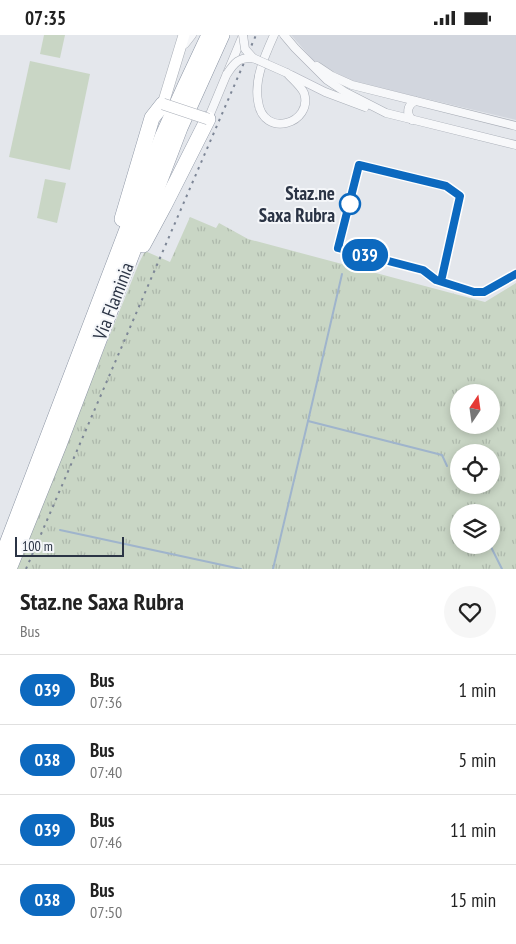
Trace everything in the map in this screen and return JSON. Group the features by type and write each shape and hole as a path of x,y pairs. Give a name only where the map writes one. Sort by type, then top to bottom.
{"highway":[{"name":"Via Flaminia","path":"0,562 163,135 209,35"},
{"name":"Via Flaminia","path":"9,569 59,445 180,128 222,35"},
{"path":"109,276 130,190 149,127 154,114 163,104"},
{"path":"117,290 164,206 208,119"}],"street":[{"path":"192,35 185,44 182,40 163,104 208,119 243,35"},
{"path":"243,35 244,47 253,58"},
{"path":"274,35 260,72 257,94 258,104 262,113 273,123 282,124 292,121 299,116 305,102 302,89 287,73"},
{"path":"284,35 318,73 332,84 386,113"},
{"path":"302,55 323,71 344,83 516,126"},
{"path":"227,74 237,60 253,58 357,104 412,120 516,145"},
{"path":"412,120 408,110 409,106 415,101"}],"shaded area":[{"path":"291,35 516,35 516,120 351,81 313,60"}],"green space":[{"path":"44,35 65,35 60,58 40,54"},
{"path":"30,61 90,74 70,170 9,157"},
{"path":"45,179 66,183 57,223 37,218"},
{"path":"190,217 216,228 219,223 248,239 485,302 516,283 516,569 15,569 145,251 170,262"}],"waterway":[{"path":"342,274 308,421 442,455 447,466"},
{"path":"273,569 308,421"},
{"path":"60,530 241,569"},
{"path":"494,554 502,569"}],"railway":[{"path":"26,569 256,35"}],"bus line":[{"name":"039","path":"442,277 460,196 446,186 359,165 338,248 423,270 436,280 474,292 484,292 516,274"}],"place":[{"name":"Staz.ne Saxa Rubra","path":"350,204"}]}
